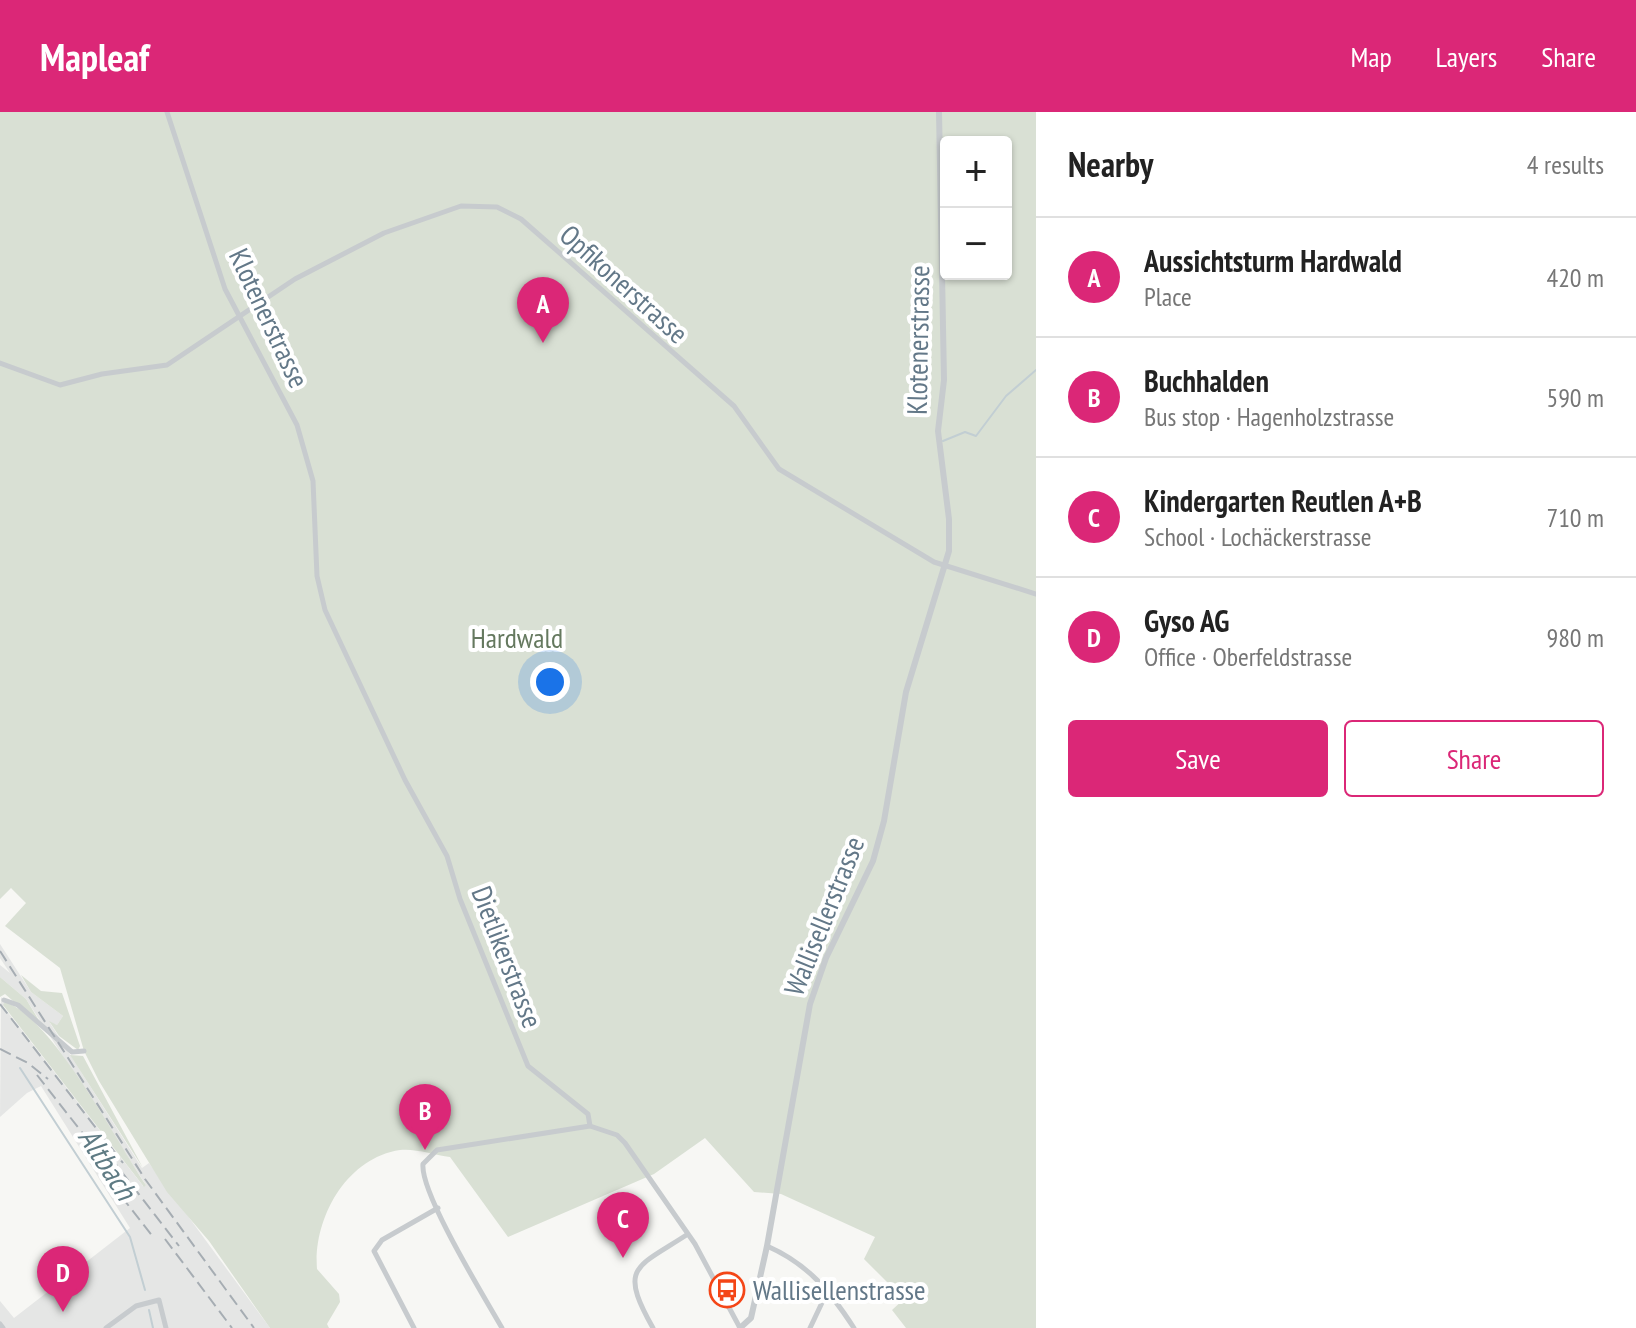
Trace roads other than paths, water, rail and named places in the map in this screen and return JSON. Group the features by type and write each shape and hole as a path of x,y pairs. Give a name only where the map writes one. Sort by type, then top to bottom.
{"street":[{"name":"Klotenerstrasse","path":"167,112 225,289 297,425 313,481 315,545"},
{"name":"Klotenerstrasse","path":"939,112 944,380 938,431 951,537 945,567"},
{"name":"Opfikonerstrasse","path":"0,363 60,385 102,374 167,365 295,279 368,240 451,208 471,205 497,207 521,219 734,406 779,469 900,544 945,567 1036,594"},
{"name":"Dietlikerstrasse","path":"315,545 325,610 405,780 447,856 460,899 513,1036 528,1066 588,1114 590,1126 617,1135 625,1143 688,1234 724,1292 740,1328"},
{"name":"Wallisellerstrasse","path":"740,1328 751,1318 767,1246 810,1004 826,958 873,861 884,821 906,692 945,567"},
{"path":"4,1000 21,1006 72,1052 84,1051"},
{"path":"502,1328 438,1208 422,1171 426,1159 437,1150 590,1126"},
{"path":"414,1328 374,1251 382,1240 438,1208"},
{"path":"653,1328 634,1294 634,1276 644,1263 688,1234"},
{"path":"767,1246 801,1264 828,1290 854,1328"},
{"path":"810,1328 828,1290"},
{"path":"106,1328 136,1306 159,1300 166,1328"}],"waterway":[{"path":"943,441 965,432 976,436 1006,396 1036,370"},
{"name":"Altbach","path":"20,1068 130,1237 145,1290"},
{"name":"Altbach","path":"149,1310 153,1328"}],"railway":[{"path":"0,951 145,1179 254,1328"},
{"path":"0,1004 123,1163"},
{"path":"0,1049 28,1063 48,1079"},
{"path":"37,1075 113,1172"},
{"path":"110,1157 179,1246"},
{"path":"99,1168 154,1238"},
{"path":"165,1239 232,1328"}],"place":[{"name":"Aussichtsturm Hardwald","path":"543,343"},
{"name":"Buchhalden","path":"425,1150"},
{"name":"Kindergarten Reutlen A+B","path":"623,1258"},
{"name":"Wallisellenstrasse","path":"727,1290"},
{"name":"Gyso AG","path":"63,1312"}],"park label":[{"name":"Hardwald","path":"517,638"}]}
